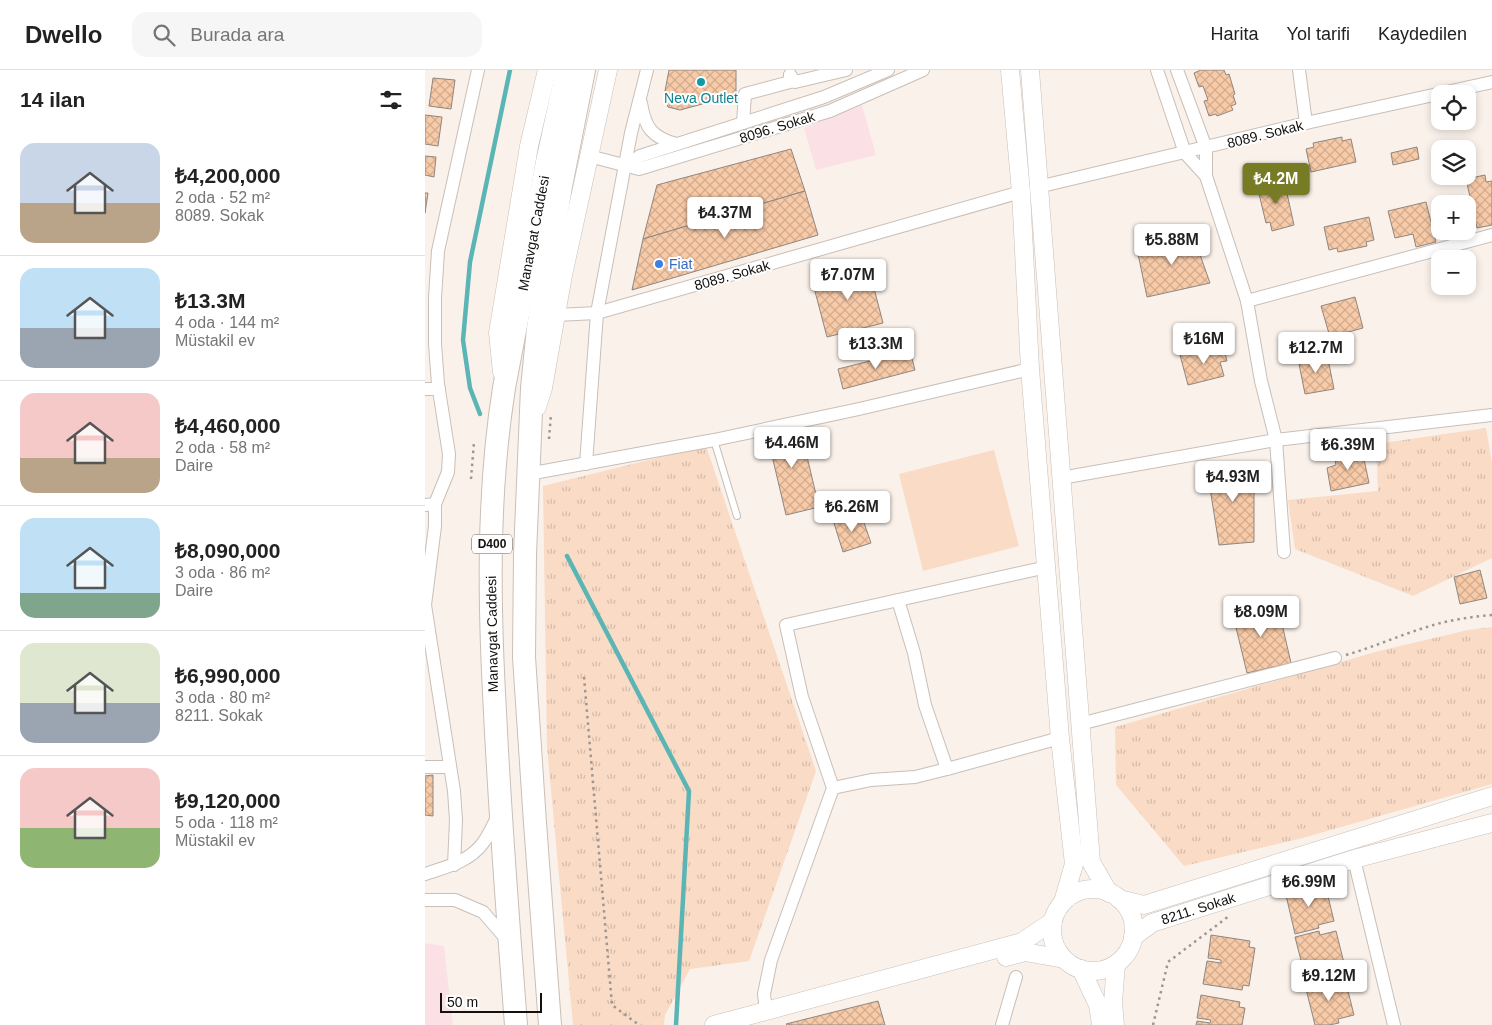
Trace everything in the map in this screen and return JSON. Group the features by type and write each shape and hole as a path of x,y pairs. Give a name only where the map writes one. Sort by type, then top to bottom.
{"highway":[{"name":"Manavgat Caddesi","path":"516,1025 499,814 490,586 493,508 504,388 547,162 567,70"},
{"name":"Manavgat Caddesi","path":"550,1025 524,657 527,474 538,328 561,186 584,70"}],"street":[{"path":"454,865 456,820 450,767 425,605 435,526 430,504 448,472 449,454 439,389 435,344 438,251 479,70"},
{"path":"504,388 498,333 529,146 547,70"},
{"path":"530,428 543,388 563,274 608,70"},
{"path":"586,464 597,313 626,164 647,70"},
{"path":"743,123 745,94 790,82 790,75 795,82 846,70"},
{"name":"8096. Sokak","path":"626,164 639,156 824,97 888,70"},
{"name":"8096. Sokak","path":"589,156 626,164 639,169 830,110 923,70"},
{"path":"1010,70 1021,192 1030,369 1060,738 1074,864 1063,902"},
{"path":"1031,70 1079,724 1091,862 1114,896 1144,905 1492,796"},
{"path":"1157,70 1185,153 1206,176"},
{"path":"1177,70 1206,148 1206,176 1247,301 1261,381 1276,440 1284,552"},
{"path":"1299,70 1306,124"},
{"name":"8089. Sokak","path":"1039,187 1492,82"},
{"path":"640,98 644,121 660,139 676,144"},
{"name":"8089. Sokak","path":"556,315 597,313 1021,192"},
{"path":"1247,301 1492,234"},
{"path":"425,252 438,251"},
{"path":"527,474 714,440 859,409 1030,369"},
{"path":"425,389 439,389"},
{"path":"1061,478 1276,440 1492,415"},
{"path":"766,1011 764,994 771,960 833,788 802,697 786,625 1047,567"},
{"path":"898,600 914,653 925,706 947,770"},
{"path":"1079,724 1335,658"},
{"path":"833,788 871,780 915,777 947,770 1060,738"},
{"path":"425,767 450,767"},
{"path":"425,874 454,865 471,856 483,844 499,814"},
{"name":"8211. Sokak","path":"1133,938 1152,923 1354,859 1492,823"},
{"path":"1354,859 1395,1025"},
{"path":"1091,889 1103,890 1114,896 1125,904 1131,916 1134,930 1131,945 1124,957 1116,964 1100,971 1086,971 1072,966 1064,959 1054,945 1053,921 1058,908 1063,902 1078,892 1091,889"},
{"path":"425,900 455,900 483,912 509,942"},
{"path":"714,1025 1022,942 1053,921"},
{"path":"754,1025 1025,952 1064,959"},
{"path":"1115,1025 1113,1002 1116,964"},
{"path":"1081,969 1097,1005 1101,1025"},
{"path":"1002,1025 1016,977"}],"lane":[{"path":"714,440 737,516"}],"path":[{"path":"549,448 551,413"},
{"path":"471,479 474,442"},
{"path":"1335,658 1365,650 1426,627 1458,619 1492,615"},
{"path":"584,677 612,1005 639,1025"},
{"path":"1153,1025 1168,962 1229,916"}],"shaded area":[{"path":"862,105 876,155 816,170 804,128"},
{"path":"425,943 444,946 453,1025 425,1025"}],"green space":[{"path":"1486,428 1492,463 1492,558 1413,596 1295,549 1288,500 1378,491 1376,444"},
{"path":"706,446 816,771 749,961 690,969 665,1015 664,1025 573,1025 547,747 543,486"},
{"path":"994,450 1019,546 923,571 899,474"},
{"path":"1492,627 1492,784 1299,839 1184,866 1116,785 1115,727 1379,651 1468,630"}],"building":[{"name":"Neva Outlet","path":"669,70 736,70 736,95 680,110 668,107 664,96"},
{"path":"1201,70 1224,70 1226,75 1229,74 1235,94 1233,95 1236,104 1231,106 1233,110 1217,116 1216,114 1209,116 1204,101 1208,100 1203,86 1199,87 1194,73"},
{"path":"433,78 455,80 451,109 429,106"},
{"path":"425,115 442,117 438,146 425,144"},
{"path":"1342,137 1342,141 1351,139 1356,162 1311,172 1306,149 1314,147 1313,143"},
{"path":"1417,147 1419,159 1393,165 1391,153"},
{"path":"791,149 805,191 643,239 657,185"},
{"path":"425,156 436,157 434,177 425,175"},
{"path":"1485,175 1486,182 1492,181 1492,225 1477,228 1476,195 1470,195 1467,185 1476,185 1476,177"},
{"path":"1284,180 1294,225 1272,231 1270,222 1266,223 1259,194 1263,194 1261,185"},
{"path":"805,191 818,235 632,290 643,239"},
{"path":"425,193 428,193 425,213"},
{"path":"1426,202 1431,222 1431,240 1436,240 1436,242 1416,247 1413,234 1395,238 1388,211"},
{"path":"1369,217 1374,240 1366,242 1367,246 1338,252 1337,248 1329,250 1324,227"},
{"path":"1192,232 1210,283 1147,297 1137,249"},
{"path":"868,265 883,323 827,337 812,280"},
{"path":"1355,297 1363,328 1330,337 1321,306"},
{"path":"1223,345 1227,361 1220,362 1224,376 1188,385 1180,355"},
{"path":"910,351 915,370 843,389 838,369"},
{"path":"1327,354 1334,389 1305,394 1298,359"},
{"path":"799,423 819,507 786,515 766,430"},
{"path":"1362,450 1369,483 1331,491 1327,468 1336,465 1334,455"},
{"path":"1254,463 1254,542 1219,545 1207,469"},
{"path":"861,514 871,543 843,552 834,523"},
{"path":"1480,570 1487,598 1460,604 1454,577"},
{"path":"1267,602 1270,613 1279,611 1291,663 1247,673 1232,611"},
{"path":"433,775 433,816 425,815 425,776"},
{"path":"1325,884 1334,921 1318,925 1319,928 1295,934 1285,891 1308,885 1308,888"},
{"path":"1319,931 1320,935 1336,931 1345,967 1329,971 1329,975 1306,980 1295,937"},
{"path":"1211,935 1250,941 1249,947 1255,948 1249,986 1243,985 1242,990 1203,984 1207,961 1221,963 1221,960 1208,958"},
{"path":"1328,979 1329,983 1345,979 1354,1015 1338,1019 1339,1023 1315,1025 1305,985"},
{"path":"1201,995 1240,1002 1239,1007 1245,1008 1242,1025 1196,1025 1197,1021 1210,1023 1211,1020 1197,1018"},
{"path":"878,1001 885,1025 786,1024"}],"waterway":[{"path":"480,414 470,388 463,340 470,262 510,70"},
{"path":"567,556 689,791 676,1025"}],"place":[{"name":"Neva Outlet","path":"701,82"},
{"name":"Fiat","path":"659,264"}]}
